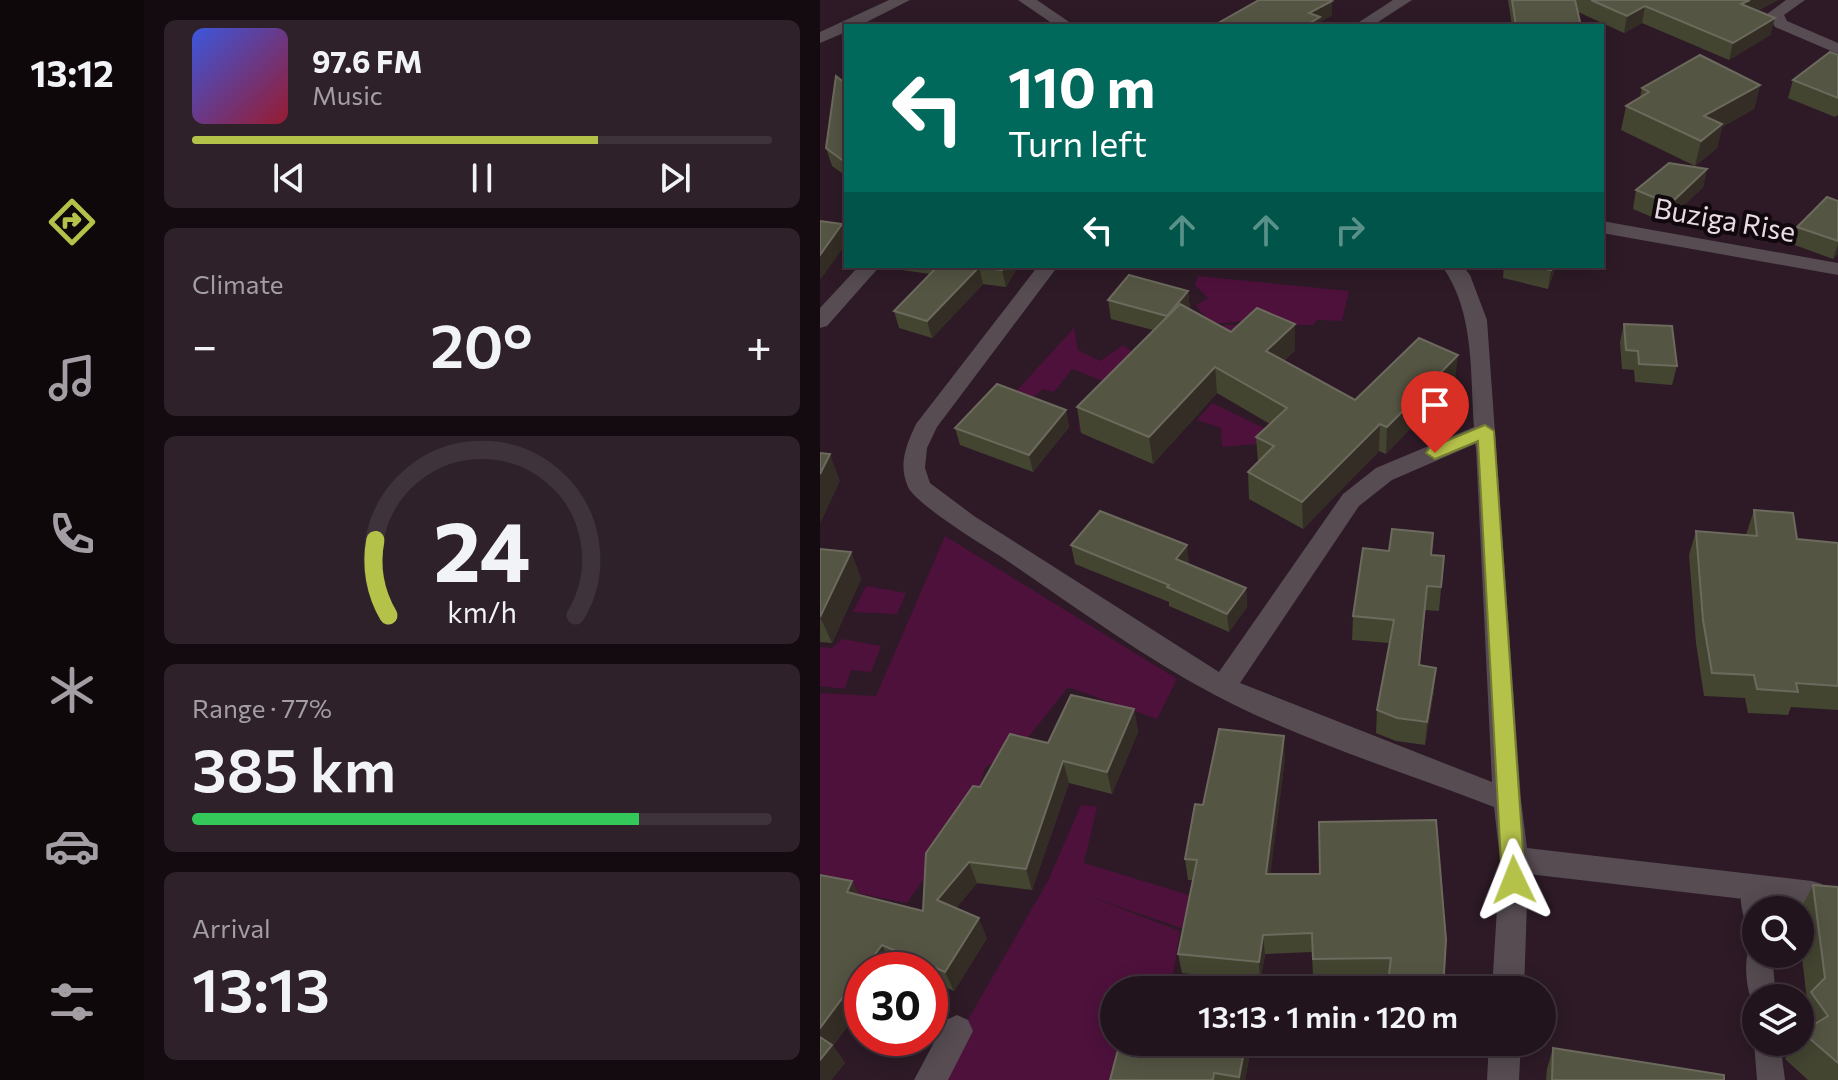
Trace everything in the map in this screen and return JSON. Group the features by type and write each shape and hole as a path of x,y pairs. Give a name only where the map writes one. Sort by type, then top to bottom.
{"street":[{"path":"850,24 902,0"},
{"path":"1026,0 1064,24"},
{"path":"1364,24 1404,0"},
{"path":"1797,0 1775,14 1781,24 1838,49"},
{"path":"820,38 844,27"},
{"name":"Buziga Rise","path":"1604,227 1838,269"},
{"path":"820,321 868,268"},
{"path":"1046,268 927,424 916,448 914,468 920,487 979,531 1223,687 1309,724 1507,800"},
{"path":"1454,268 1460,275 1477,320 1507,800 1514,859 1509,976"},
{"path":"1223,687 1351,500 1384,474 1485,431"},
{"path":"1514,859 1742,900"},
{"path":"1798,896 1812,894"},
{"path":"930,1080 957,1031"},
{"path":"1503,1080 1504,1056"}],"lane":[{"path":"1768,1056 1771,1080"}],"shaded area":[{"path":"1198,276 1349,291 1342,321 1317,320 1313,325 1293,325 1143,373 1199,312 1209,326 1246,324 1245,321 1210,324 1196,305 1208,298 1195,285"},
{"path":"1074,328 1078,350 1100,361 1123,345 1133,352 1142,370 1080,432 1078,427 1099,406 1106,382 1072,369 1054,392 1043,389 1027,403 1010,398"},
{"path":"1212,403 1266,429 1257,444 1222,447 1221,428 1197,420"},
{"path":"945,536 1177,679 1157,719 1068,687 1027,739 985,768 974,805 907,903 820,886 820,693 876,696"},
{"path":"866,586 906,593 897,614 853,612"},
{"path":"842,639 881,646 871,672 851,670 845,689 820,686 820,647 832,648"},
{"path":"1081,805 1097,807 1084,863 1189,895 1184,929 1088,896 1180,931 1173,976 1100,976 1100,1056 1115,1056 1109,1080 933,1080 948,1056 1048,881"}],"building":[{"path":"1259,0 1332,1 1309,13 1320,17 1308,24 1217,24"},
{"path":"1512,0 1575,0 1581,24 1516,24"},
{"path":"1591,0 1750,0 1741,4 1775,18 1733,43 1645,6 1627,16"},
{"path":"1830,52 1838,55 1838,98 1793,80"},
{"path":"1700,55 1760,85 1704,116 1722,124 1701,141 1626,106 1649,92 1642,88"},
{"path":"836,76 844,82 844,160 826,148"},
{"path":"1669,163 1707,169 1670,204 1636,190"},
{"path":"1827,197 1838,201 1838,241 1797,227"},
{"path":"820,221 842,224 820,255"},
{"path":"936,268 978,268 927,321 894,311"},
{"path":"1129,275 1188,291 1167,316 1108,300"},
{"path":"1180,304 1231,332 1257,308 1295,324 1266,351 1355,400 1419,338 1458,355 1387,427 1380,424 1302,502 1248,472 1274,446 1256,437 1287,408 1215,367 1149,437 1077,407"},
{"path":"1624,324 1672,326 1677,366 1639,364 1638,351 1626,350"},
{"path":"997,384 1066,410 1029,455 955,428"},
{"path":"820,453 830,454 820,474"},
{"path":"1754,510 1793,513 1797,539 1838,543 1838,686 1796,683 1798,692 1757,689 1754,675 1712,673 1703,620 1696,531 1757,536"},
{"path":"1100,511 1187,545 1176,559 1246,588 1227,614 1167,587 1169,585 1071,545"},
{"path":"1392,529 1433,533 1431,555 1444,556 1441,587 1427,586 1419,665 1436,668 1427,722 1397,718 1377,710 1394,620 1353,616 1363,548 1389,551"},
{"path":"820,549 851,552 820,617"},
{"path":"1071,695 1134,709 1107,772 1063,761 1026,869 969,862 937,900 979,918 948,967 948,952 898,952 882,945 877,952 844,952 844,996 820,1028 820,875 852,881 847,892 923,911 926,853 973,786 980,787 1010,734 1048,743"},
{"path":"1219,729 1284,736 1266,874 1320,874 1319,822 1436,820 1446,940 1444,976 1389,976 1391,958 1313,959 1312,933 1263,935 1259,962 1178,954 1197,860 1185,859 1195,804 1203,805"},
{"path":"1813,885 1838,887 1838,1063 1814,1042 1814,1025 1828,1016 1814,996 1814,989 1825,978"},
{"path":"820,1037 832,1045 820,1060"},
{"path":"1556,1048 1724,1075 1724,1080 1552,1080"},
{"path":"1116,1056 1243,1056 1239,1077 1214,1073 1213,1080 1110,1080"}],"route":[{"path":"1435,453 1485,431 1514,880"}]}
